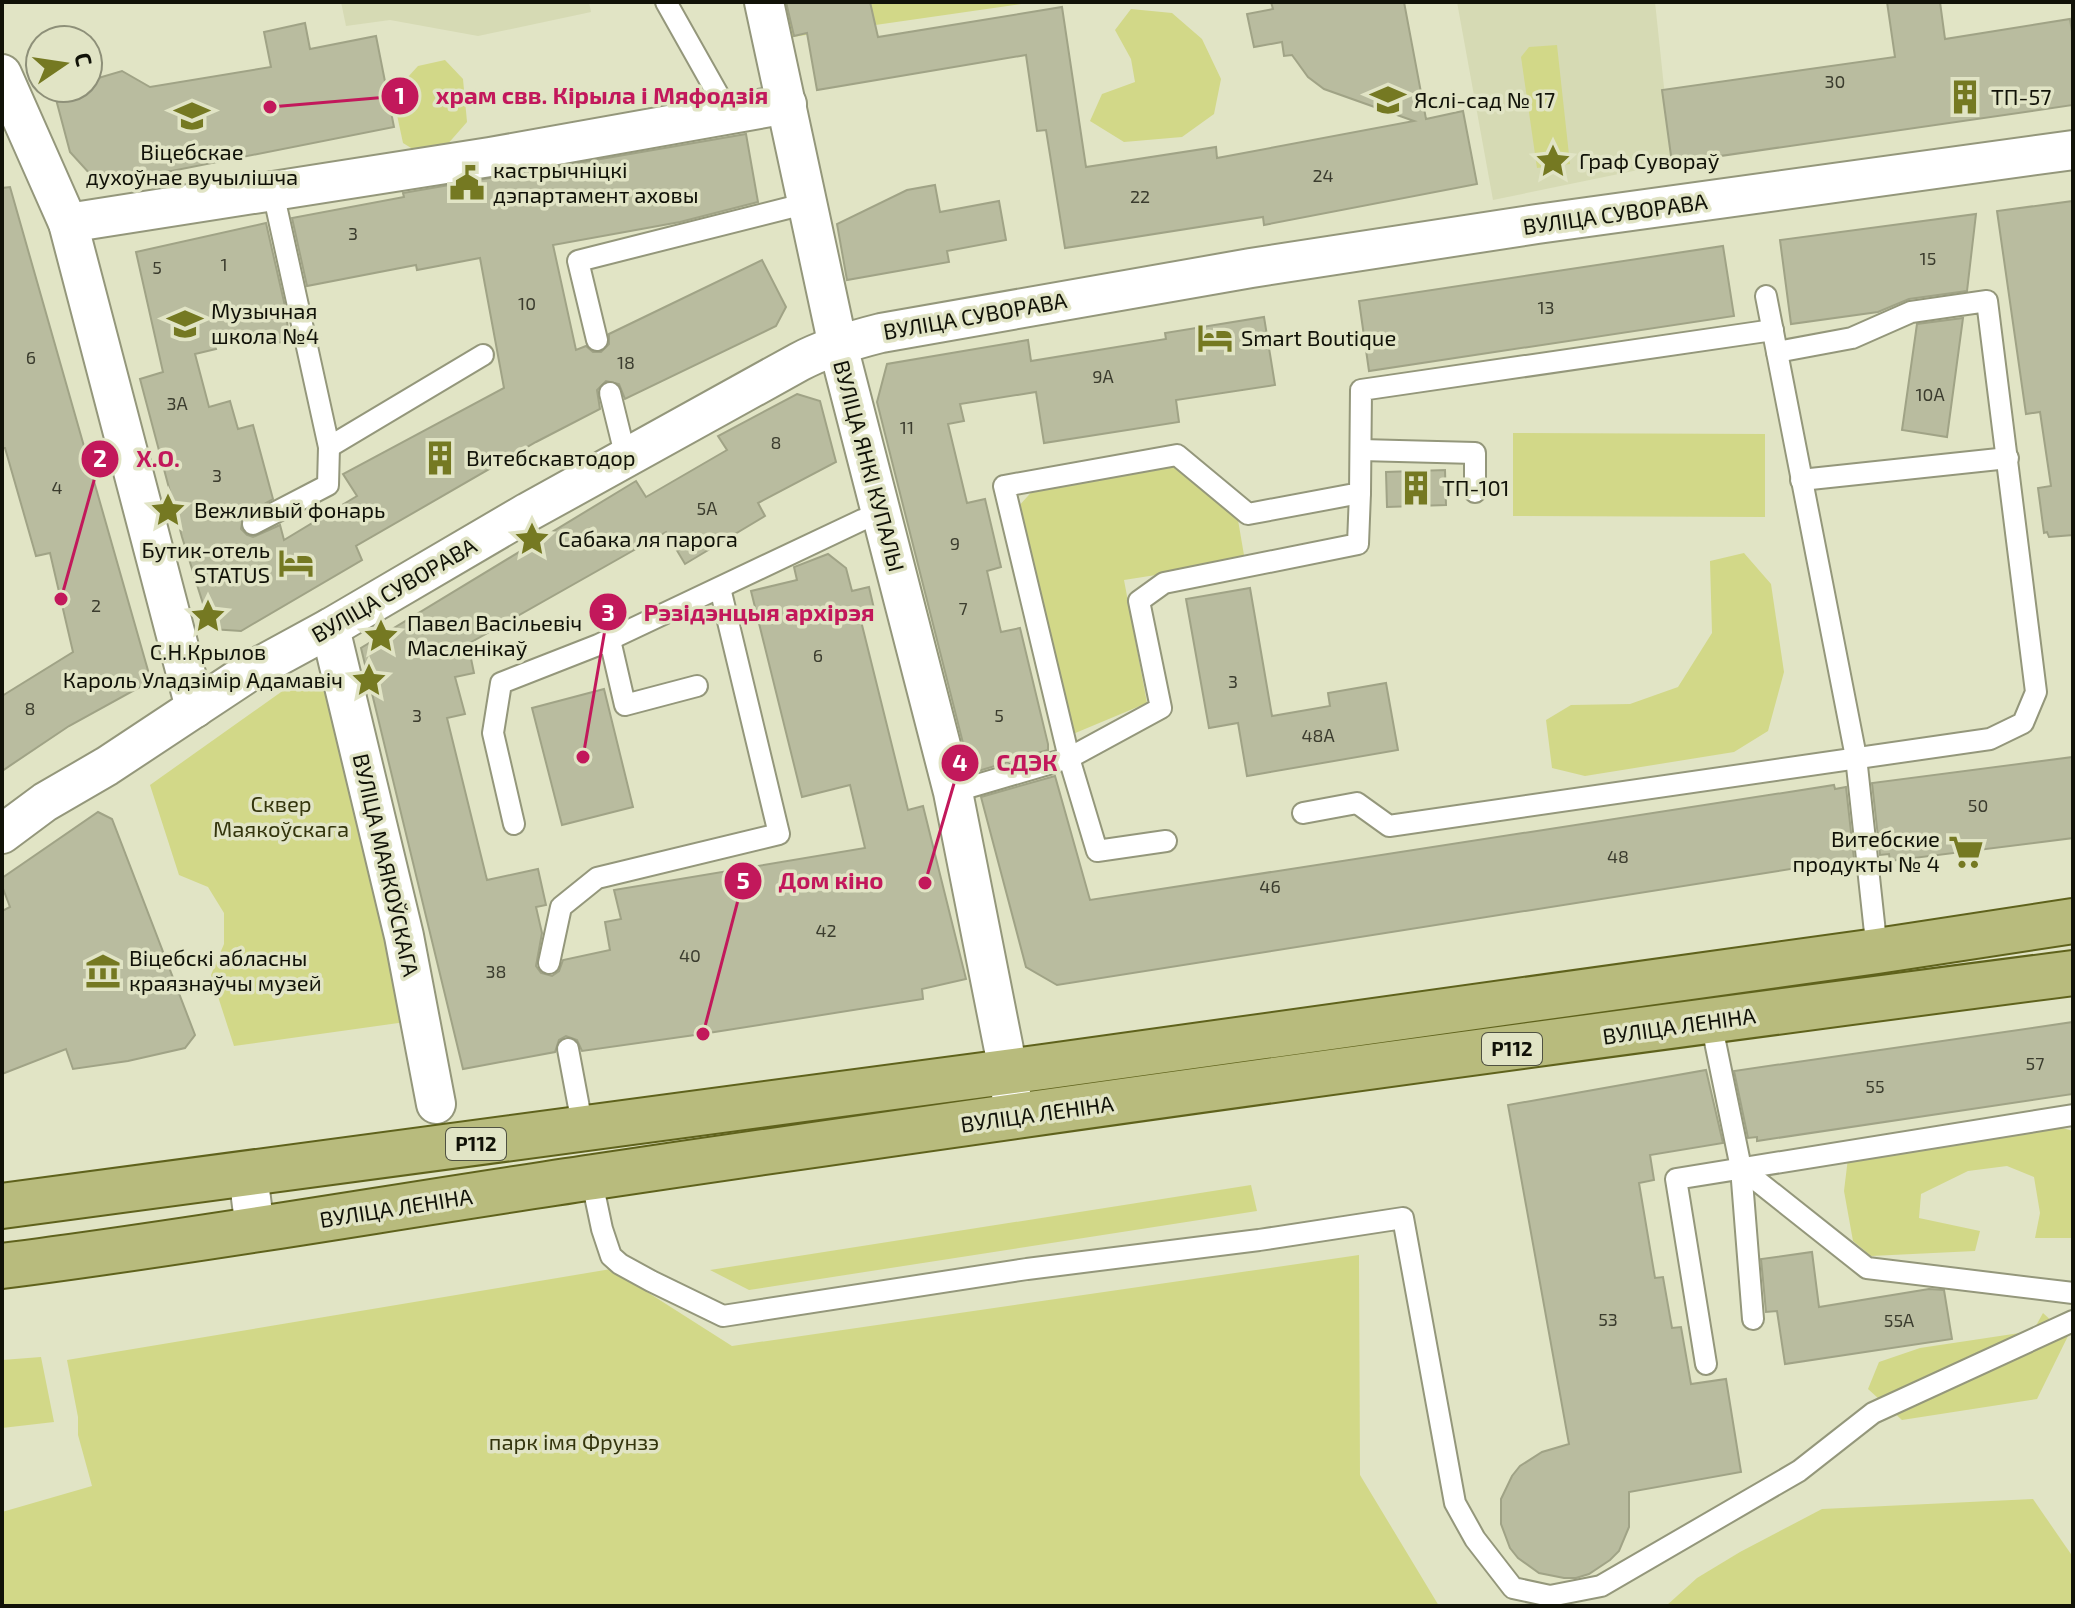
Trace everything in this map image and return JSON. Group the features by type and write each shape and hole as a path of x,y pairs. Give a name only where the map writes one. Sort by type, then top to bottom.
{"main road":[{"name":"ВУЛІЦА ЛЕНІНА","path":"2,1206 1877,951 2073,921"},
{"name":"ВУЛІЦА ЛЕНІНА","path":"2,1266 1014,1117 2073,973"}],"street":[{"name":"ВУЛІЦА ЯНКІ КУПАЛЫ","path":"764,2 838,346 953,792 1008,1070 1014,1117"},
{"path":"2,74 68,223 195,708"},
{"path":"68,223 490,157 787,104"},
{"name":"ВУЛІЦА СУВОРАВА","path":"2,834 45,802 249,672 816,353 881,333 1251,268 1537,224 2073,150"},
{"name":"ВУЛІЦА МАЯКОЎСКАГА","path":"330,628 404,936 436,1104"},
{"path":"248,1174 255,1230"}],"lane":[{"path":"666,2 729,114"},
{"path":"253,524 328,485 329,447 273,192"},
{"path":"597,340 578,261 808,203"},
{"path":"1766,296 1856,757 1877,951"},
{"path":"1303,813 1357,803 1389,826 1990,739 2023,723 2036,692 1987,301 1911,312 1852,338 1777,352"},
{"path":"953,792 1069,758 1161,708 1139,601 1164,583 1358,544 1361,390 1773,330"},
{"path":"329,447 483,355"},
{"path":"610,393 626,458"},
{"path":"1361,450 1475,453 1475,492"},
{"path":"1166,841 1097,851 1069,758 1004,486 1177,455 1248,514 1360,493"},
{"path":"1801,480 2008,458"},
{"path":"514,824 493,733 501,683 610,640 862,520 882,514"},
{"path":"549,963 561,907 597,878 779,834 720,588"},
{"path":"610,640 625,705 697,686"},
{"path":"1711,1022 1741,1168 1753,1319"},
{"path":"568,1049 583,1129"},
{"path":"1706,1364 1676,1179 2073,1115"},
{"path":"1741,1168 1867,1268 2073,1293"},
{"path":"591,1177 611,1256 651,1281 723,1316 1027,1269 1259,1240 1403,1218 1455,1503 1475,1539 1513,1588 1550,1596 1601,1586 1799,1471 1873,1413 2073,1321"}],"shaded area":[{"path":"341,2 589,2 591,12 478,36 390,20 346,26"},
{"path":"1457,2 1655,2 1672,163 1493,200"}],"green space":[{"path":"784,2 1035,2 792,37"},
{"path":"1131,9 1172,13 1202,39 1221,79 1214,114 1182,137 1124,142 1090,121 1102,94 1135,82 1131,59 1115,30"},
{"path":"1557,45 1570,164 1537,168 1521,57 1529,47"},
{"path":"445,60 463,79 467,122 446,146 416,151 403,143 397,115 397,89 418,66"},
{"path":"1513,433 1765,434 1765,517 1513,516"},
{"path":"1175,463 1238,520 1245,561 1124,580 1147,703 1073,734 1017,508 1037,486"},
{"path":"1744,553 1771,584 1784,672 1768,731 1734,752 1585,776 1552,768 1546,720 1571,705 1630,704 1678,687 1712,633 1710,561"},
{"name":"Сквер Маякоўскага","path":"353,678 427,1019 234,1046 211,975 224,944 224,913 208,887 179,875 150,785 298,680"},
{"path":"2055,1126 2073,1131 2073,1238 2035,1238 2040,1213 2034,1177 2007,1166 1968,1171 1921,1194 1919,1218 1980,1231 1975,1251 1871,1256 1853,1241 1844,1191 1848,1158"},
{"path":"1251,1185 1257,1211 749,1290 710,1270"},
{"name":"парк імя Фрунзэ","path":"1359,1255 1360,1475 1439,1606 2,1606 2,1512 92,1486 78,1435 78,1417 67,1360 611,1269 732,1346"},
{"path":"2043,1313 2068,1336 2037,1399 1902,1420 1868,1389 1879,1362 1920,1348 2033,1331"},
{"path":"41,1357 54,1422 2,1428 2,1360"},
{"path":"2033,1499 2073,1557 2073,1606 1666,1606 1697,1578 1822,1509"}],"building":[{"path":"786,2 870,2 878,37 1062,7 1086,167 1216,147 1217,158 1414,121 1324,89 1308,77 1292,55 1284,56 1282,42 1254,47 1247,14 1273,9 1271,2 1404,2 1426,119 1463,111 1477,184 1264,225 1263,217 1065,248 1046,130 1037,131 1026,55 817,90 807,33 794,36"},
{"path":"1887,2 1940,2 1945,39 2070,19 2073,105 1672,163 1662,90 1895,57"},
{"name":"Віцебскае духоўнае вучылішча","path":"305,23 310,49 376,36 394,127 116,182 90,174 70,152 57,104 104,104 104,76 122,71 150,87 271,67 264,32"},
{"path":"746,134 758,202 680,222 553,245 576,350 586,346 593,352 601,352 609,344 609,334 762,260 786,307 776,326 625,399 619,384 606,381 597,390 600,409 536,442 356,546 362,560 241,631 211,629 182,537 140,379 163,372 136,252 266,223 287,315 288,342 215,346 216,349 195,354 209,407 230,401 238,429 253,425 273,499 243,516 241,529 253,537 280,525 284,540 357,496 343,474 504,388 480,258 417,270 416,265 307,286 292,218 404,197 403,193"},
{"path":"935,185 940,212 999,201 1006,240 947,251 949,262 847,280 837,224 907,190"},
{"path":"10,187 151,681 69,726 2,771 2,696 73,652 50,553 36,556 5,448 2,448 2,188"},
{"path":"2073,201 2073,535 2049,537 2047,532 2044,533 2038,488 2051,486 2040,412 2026,414 1997,211"},
{"path":"1976,214 1967,291 1909,299 1878,312 1791,324 1780,240"},
{"path":"1723,246 1734,316 1369,371 1359,301"},
{"path":"1264,317 1275,385 1176,400 1179,422 1044,443 1036,392 960,404 964,421 948,424 967,503 985,499 1001,567 987,571 1001,632 1020,628 1048,744 1048,750 975,772 972,762 968,763 877,402 887,364 1028,340 1031,361 1166,339 1165,333"},
{"path":"1963,318 1947,437 1902,430 1917,324"},
{"path":"797,394 820,401 836,462 758,503 765,516 685,564 666,532 468,644 474,673 455,677 465,714 447,718 487,880 538,869 546,905 536,907 542,933 536,966 541,973 552,976 559,971 563,960 610,950 605,922 621,919 614,890 865,848 850,785 802,797 751,591 797,580 794,567 828,554 846,568 852,591 869,587 875,613 860,617 908,810 923,806 966,979 922,989 923,999 702,1034 582,1051 577,1040 566,1036 559,1040 555,1052 463,1069 361,648 636,481 646,497 727,450 718,436"},
{"name":"ТП-101","path":"1445,470 1446,505 1387,507 1386,472"},
{"path":"1250,588 1272,716 1330,706 1328,693 1386,683 1398,750 1247,776 1238,723 1209,728 1186,599"},
{"path":"604,689 633,807 562,825 532,708"},
{"path":"2073,757 2073,838 1890,861 1889,854 1880,855 1872,783"},
{"path":"1055,776 1090,900 1834,785 1835,789 1846,787 1854,859 1057,985 1026,967 981,797"},
{"name":"Віцебскі абласны краязнаўчы музей","path":"98,812 112,819 195,1035 185,1048 128,1061 73,1069 66,1049 2,1074 2,911 10,907 2,878"},
{"path":"2073,1022 2073,1094 1757,1141 1757,1137 1748,1138 1734,1071"},
{"path":"1706,1070 1723,1143 1650,1155 1654,1180 1639,1183 1655,1278 1663,1277 1672,1328 1681,1327 1691,1384 1726,1379 1741,1472 1629,1492 1629,1527 1619,1551 1610,1560 1589,1574 1576,1578 1539,1573 1510,1548 1501,1524 1501,1499 1520,1466 1542,1452 1569,1444 1508,1105"},
{"path":"1812,1252 1819,1307 1929,1289 1944,1290 1952,1339 1785,1364 1777,1311 1766,1312 1761,1259"}],"place":[{"name":"ТП-57","path":"1965,97"},
{"name":"Яслі-сад № 17","path":"1388,100"},
{"name":"храм свв. Кірыла і Мяфодзія","path":"270,107"},
{"name":"Віцебскае духоўнае вучылішча","path":"192,116"},
{"name":"Граф Сувораў","path":"1553,161"},
{"name":"кастрычніцкі дэпартамент аховы","path":"467,183"},
{"name":"Музычная школа №4","path":"185,324"},
{"name":"Smart Boutique","path":"1215,338"},
{"name":"Витебскавтодор","path":"440,458"},
{"name":"ТП-101","path":"1416,488"},
{"name":"Вежливый фонарь","path":"168,510"},
{"name":"Сабака ля парога","path":"532,539"},
{"name":"Бутик-отель STATUS","path":"296,563"},
{"name":"X.O.","path":"61,599"},
{"name":"С.Н.Крылов","path":"208,616"},
{"name":"Павел Васільевіч Масленікаў","path":"381,636"},
{"name":"Кароль Уладзімір Адамавіч","path":"369,680"},
{"name":"Рэзідэнцыя архірэя","path":"583,757"},
{"name":"Витебские продукты № 4","path":"1966,852"},
{"name":"СДЭК","path":"925,883"},
{"name":"Віцебскі абласны краязнаўчы музей","path":"103,971"},
{"name":"Дом кіно","path":"703,1034"}]}
